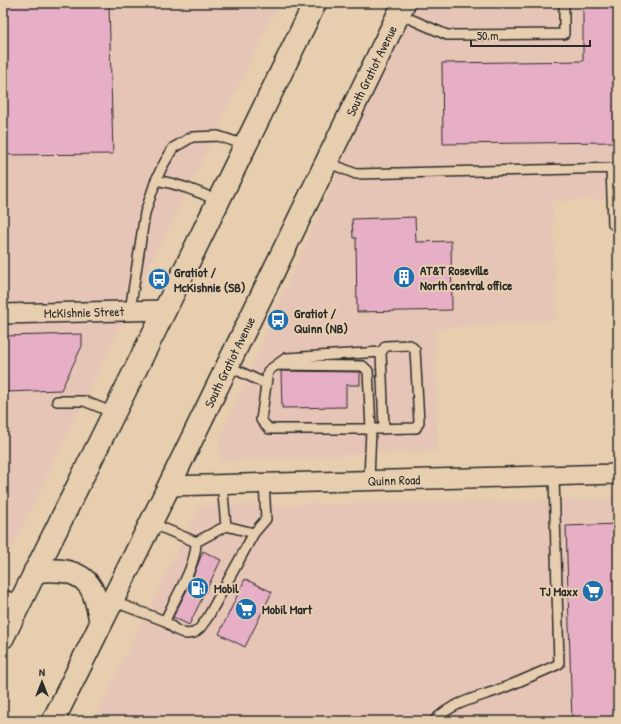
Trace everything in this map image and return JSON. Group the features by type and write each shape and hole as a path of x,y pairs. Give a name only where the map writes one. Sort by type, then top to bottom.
{"main road":[{"path":"3,637 12,598 36,571 315,3"},
{"name":"South Gratiot Avenue","path":"53,721 402,8"},
{"path":"36,571 56,569 71,572 85,580 93,592 101,623"}],"street":[{"name":"McKishnie Street","path":"3,314 165,310"},
{"name":"Quinn Road","path":"169,486 618,474"}],"lane":[{"path":"402,8 447,35 564,34 564,3"},
{"path":"130,311 145,213 156,180 173,148 192,137 218,136 245,146"},
{"path":"327,162 356,174 614,168 612,224 618,224"},
{"path":"156,180 192,189 218,201"},
{"path":"410,345 415,350 419,422 416,428 269,429 261,420 268,371 286,358 380,352 386,346 410,345"},
{"path":"380,352 384,429"},
{"path":"276,365 363,366 368,370 371,429 369,480"},
{"path":"228,366 266,384"},
{"path":"57,401 84,401 114,413"},
{"path":"434,721 441,714 460,703 499,689 559,664 554,476"},
{"path":"112,601 165,621 176,630 186,634 194,633 200,628 208,617 254,534 266,519 264,483"},
{"path":"222,484 226,526"},
{"path":"151,523 196,542"},
{"path":"196,542 226,526 254,534"},
{"path":"165,621 189,570 196,550 196,542"}],"shaded area":[{"path":"3,3 279,3 3,566"},
{"path":"411,3 618,3 618,199 552,201 557,320 435,329 438,451 222,461 218,443"},
{"path":"618,499 618,721 93,721 200,506"}],"building":[{"path":"3,3 109,3 113,154 3,155"},
{"path":"583,3 618,3 618,142 443,144 442,63 583,61"},
{"name":"AT&T Roseville North central office","path":"415,217 416,242 451,241 452,310 357,312 356,238 353,238 352,219"},
{"path":"82,334 82,346 61,390 6,392 4,336"},
{"path":"281,371 360,372 360,385 346,385 346,407 282,408"},
{"name":"TJ Maxx","path":"618,524 618,721 572,721 566,526"},
{"path":"203,551 221,560 189,625 173,617 190,584"},
{"path":"245,579 272,592 245,647 219,634"}],"place":[{"name":"AT&T Roseville North central office","path":"404,277"},
{"name":"Gratiot / McKishnie (SB)","path":"159,279"},
{"name":"Gratiot / Quinn (NB)","path":"278,320"},
{"name":"Mobil","path":"198,588"},
{"name":"TJ Maxx","path":"593,591"},
{"name":"Mobil Mart","path":"246,609"}]}
